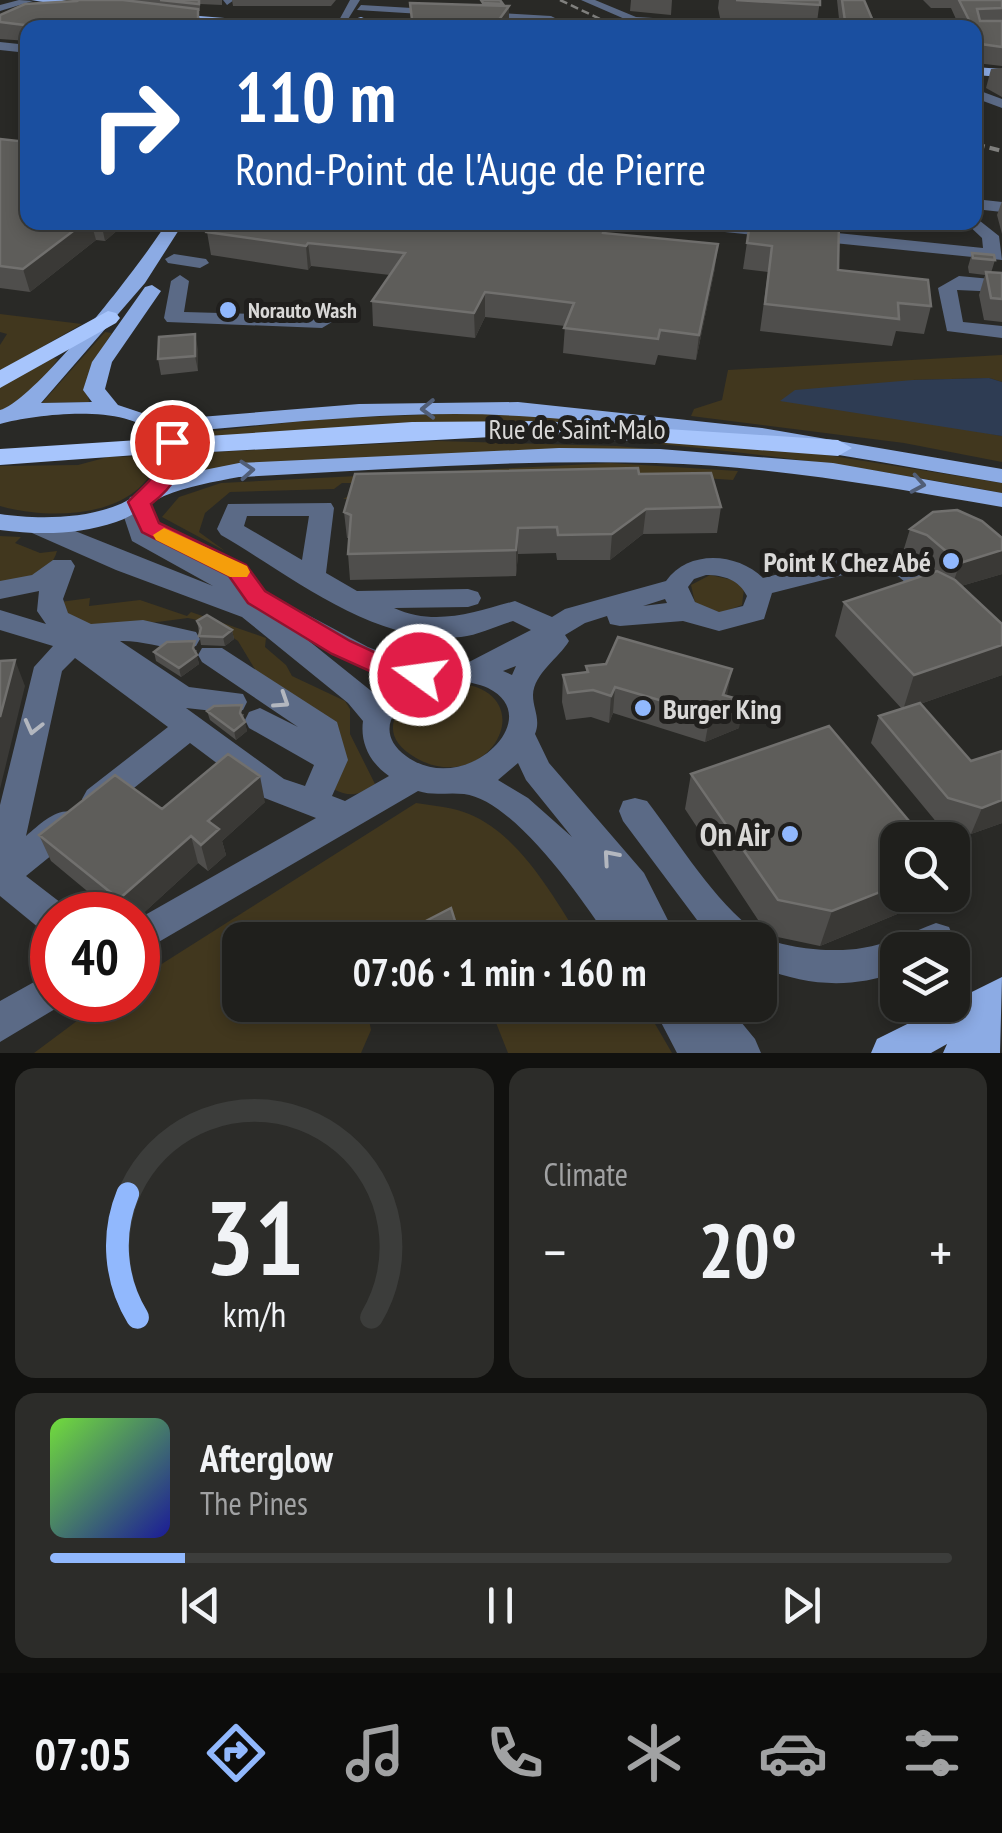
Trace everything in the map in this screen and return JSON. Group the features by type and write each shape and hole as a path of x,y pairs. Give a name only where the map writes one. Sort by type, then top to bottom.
{"highway":[{"path":"0,380 108,318"},
{"path":"0,457 155,437"},
{"path":"192,446 444,438 607,442 835,459"}],"main road":[{"path":"28,1 104,6 67,0"},
{"path":"343,20 367,6"},
{"path":"235,20 156,12 245,20"},
{"path":"8,414 47,388 157,256 172,230"},
{"path":"146,497 171,469 175,452 172,442 155,437 110,410 94,390 97,373 174,258 188,230"},
{"path":"8,414 70,406 110,410"},
{"name":"Rue de Saint-Malo","path":"155,437 374,411 518,409 716,428 1002,500"},
{"name":"Rue de Saint-Malo","path":"0,522 40,527 84,522 189,479 240,470 560,455 835,459 1002,476"},
{"path":"891,1053 1002,995"},
{"path":"963,1053 1002,1030"}],"street":[{"path":"586,0 627,19 715,20"},
{"path":"7,4 28,1"},
{"path":"343,20 367,6 498,20"},
{"path":"522,20 552,18"},
{"path":"983,91 1002,81"},
{"path":"800,230 997,254 990,236 982,230"},
{"path":"174,258 200,263"},
{"path":"180,281 174,318 322,322"},
{"path":"1002,286 959,282 947,288 954,327 1002,332"},
{"path":"146,497 122,519 126,541 152,560 192,578 256,597 363,659 420,675"},
{"path":"40,527 125,564 252,610 358,696 376,716 378,744 384,754 416,776 432,780 465,779 496,768 522,739 525,718 517,698 490,677 474,671 438,670 420,675 391,694 376,716"},
{"path":"32,627 50,577 70,554 70,538"},
{"path":"757,588 867,561 908,570 948,604"},
{"path":"474,671 509,657 588,611 682,599 722,622 746,618 758,604 757,588 740,572 716,566 693,569 682,599"},
{"path":"313,574 352,600 396,621 464,628 515,610 552,629"},
{"path":"0,590 50,577"},
{"path":"50,577 51,611 58,620 188,728 273,788 348,816"},
{"path":"352,600 468,598"},
{"path":"517,698 534,659 556,640 577,629 682,599"},
{"path":"0,620 81,638 183,697 232,702"},
{"path":"0,876 48,668 81,638 144,630 199,647 326,730 332,760 312,804"},
{"path":"260,720 332,760"},
{"path":"0,876 188,728"},
{"path":"522,739 537,770 632,884 651,922"},
{"path":"160,925 416,776"},
{"path":"465,779 488,788 531,815 588,878 617,922"},
{"path":"635,811 719,922"},
{"path":"0,876 30,900"},
{"path":"777,955 823,969 844,969 880,959"},
{"path":"2,1015 30,1001"},
{"path":"681,1022 699,1053"},
{"path":"716,1022 741,1053"}],"shaded area":[{"path":"0,314 82,324 0,371 0,345 7,334 0,332"},
{"path":"105,332 112,333 91,375 89,402 42,403"},
{"path":"1002,355 1002,382 989,378 913,380 911,419 1002,436 1002,462 904,443 691,416 694,409 722,400 728,370"},
{"path":"58,359 35,391 0,412 0,385"},
{"path":"467,413 542,416 716,433 191,438 188,434 320,419"},
{"path":"511,432 789,449 1002,483 1002,493 758,455"},
{"path":"438,441 617,446 716,455 195,473 193,453"},
{"path":"155,456 156,464 145,482 129,496 109,505 65,513 0,506 0,466 78,465 108,457"},
{"path":"610,463 738,471 733,480 627,473 419,498 343,499 360,489 361,483 342,483 334,489 230,492 205,513 199,532 225,551 162,517 179,497 221,483"},
{"path":"0,536 21,537 15,543 40,553 57,551 42,571 0,582"},
{"path":"710,575 733,580 744,589 742,605 721,613 695,603 691,585"},
{"path":"90,598 89,606 140,600 187,616 191,612 266,638 265,647 286,665 292,676 345,701 350,709 350,734 375,784 355,794 333,789 338,765 256,671 238,641 211,623 188,618 104,629 70,620 60,602"},
{"path":"441,682 475,687 495,700 502,717 499,736 487,753 468,764 443,767 416,758 394,736 393,725 405,704"},
{"path":"416,803 463,812 504,836 534,868 570,922 228,922"},
{"path":"222,926 222,1022 369,1022 371,1030 361,1053 34,1053 76,1022 160,1022 160,965"},
{"path":"496,1022 654,1022 672,1053 508,1053"}],"water":[{"path":"989,378 1002,382 1002,436 780,401 795,390"}],"building":[{"path":"123,0 198,9 198,20 0,22 0,15 25,4"},
{"path":"160,0 199,0 199,4"},
{"path":"481,0 500,0 503,4 483,3"},
{"path":"736,0 820,0 820,5"},
{"path":"842,0 864,0 873,20 845,20"},
{"path":"959,0 1002,0 1002,8 977,9 980,20 969,20"},
{"path":"410,3 509,6 499,20 412,20"},
{"path":"982,21 1002,21 1002,47 982,44"},
{"path":"0,139 20,141 20,230 74,230 23,269 0,266"},
{"path":"604,230 603,233 718,244 699,335 660,330 658,339 564,328 574,303 485,292 474,313 372,301 405,253 308,243 306,246 207,232"},
{"path":"749,230 839,230 838,270 928,280 931,306 898,303 899,319 765,304 772,246 747,243"},
{"path":"972,253 994,255 995,260 973,258"},
{"path":"986,272 1002,273 1002,299 991,298"},
{"path":"195,334 195,356 158,359 159,337"},
{"path":"638,468 639,474 711,473 721,507 646,509 612,534 558,535 557,527 518,528 516,550 348,554 351,515 344,512 355,474"},
{"path":"957,510 982,521 1002,538 1002,550 960,563 927,535 910,529 933,512"},
{"path":"937,571 955,580 1002,624 1002,645 914,675 844,602"},
{"path":"207,615 232,630 223,637 199,636 201,628 197,621"},
{"path":"618,637 732,669 723,695 745,701 710,715 615,687 611,696 593,690 568,693 563,675 588,672 586,666 606,664"},
{"path":"195,641 197,655 179,668 154,652 167,642"},
{"path":"15,660 0,717 0,661"},
{"path":"920,703 971,761 1002,751 1002,800 982,808 948,798 879,716"},
{"path":"242,705 240,713 245,722 234,731 207,711 214,706"},
{"name":"On Air","path":"829,726 910,822 880,822 880,892 832,911 778,900 691,774"},
{"path":"228,754 260,776 208,821 219,829 201,845 191,836 127,892 110,892 39,835 115,775 162,809"},
{"path":"451,908 455,922 424,922"}],"railway":[{"path":"560,0 602,20"},
{"path":"982,146 1002,151"}],"slow traffic":[{"path":"164,535 238,572"}],"place":[{"name":"Norauto Wash","path":"228,310"},
{"name":"Point K Chez Abé","path":"951,561"},
{"name":"Burger King","path":"643,708"},
{"name":"On Air","path":"790,834"}],"route":[{"path":"172,442 175,452 171,469 153,492 139,502 150,527 238,571 256,597 341,647 383,667 420,675"}]}
